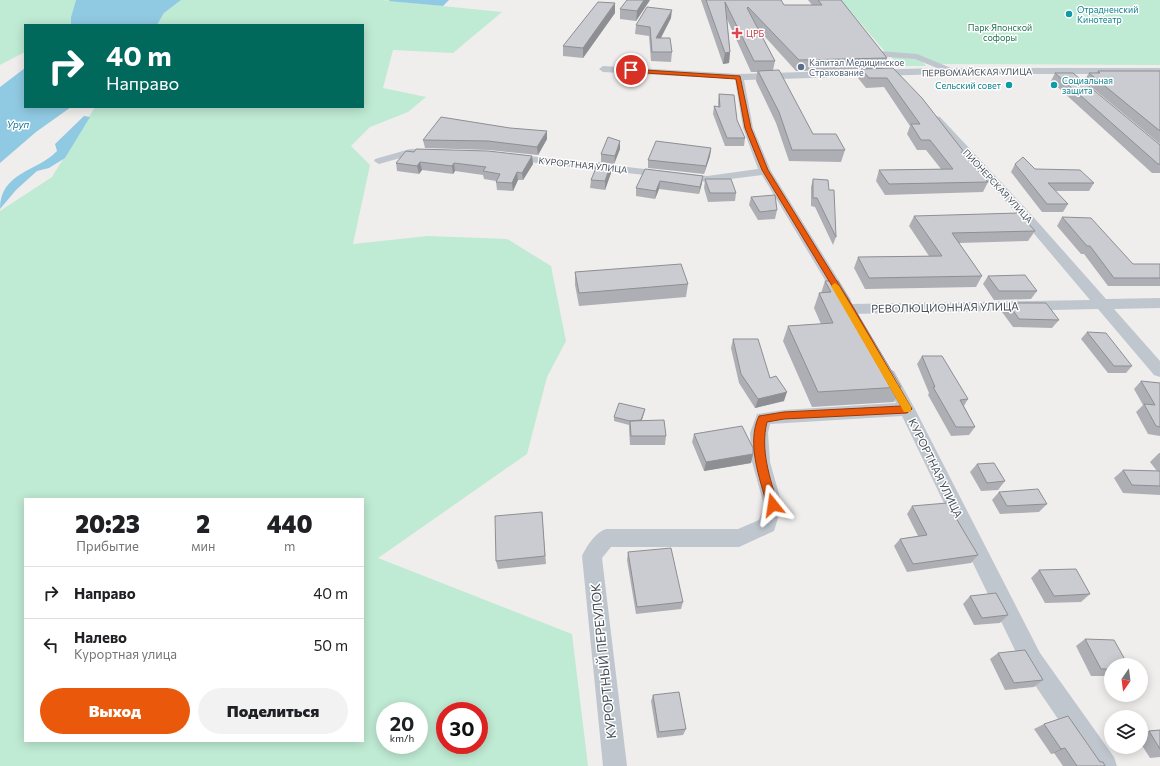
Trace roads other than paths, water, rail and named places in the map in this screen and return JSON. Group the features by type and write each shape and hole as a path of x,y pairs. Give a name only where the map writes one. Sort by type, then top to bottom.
{"street":[{"path":"905,86 877,52 917,57 951,71"},
{"name":"ПЕРВОМАЙСКАЯ УЛИЦА","path":"603,69 738,77 894,74 951,71 1160,71"},
{"path":"1065,71 1078,82"},
{"path":"738,77 748,128 765,170"},
{"name":"ПИОНЕРСКАЯ УЛИЦА","path":"927,109 1024,214 1160,371"},
{"path":"379,161 410,152 437,153"},
{"name":"КУРОРТНАЯ УЛИЦА","path":"497,155 707,179 765,170"},
{"name":"РЕВОЛЮЦИОННАЯ УЛИЦА","path":"765,170 854,316 1102,304 1160,303"},
{"name":"КУРОРТНАЯ УЛИЦА","path":"881,363 907,409 1032,661 1105,766"},
{"name":"КУРОРТНЫЙ ПЕРЕУЛОК","path":"615,766 592,556 606,538 739,538 767,525 773,505 761,462 759,433 763,419 784,416 907,409"}],"water":[{"path":"76,0 181,0 164,13 158,24 71,24 71,17"},
{"path":"449,0 443,6 388,1"},
{"name":"Уруп","path":"24,69 24,108 70,108 36,132 0,163 0,87"},
{"path":"84,116 90,117 65,158 49,168 37,171 16,190 0,209 2,197 6,187 21,174 40,164 57,151 55,144"}],"place":[{"name":"Отрадненский Кинотеатр","path":"1069,14"},
{"name":"ЦРБ","path":"737,33"},
{"name":"Капитал Медицинское Страхование","path":"801,67"},
{"name":"Сельский совет","path":"1009,85"},
{"name":"Социальная защита","path":"1054,85"}],"park label":[{"name":"Парк Японской софоры","path":"1000,32"}]}
